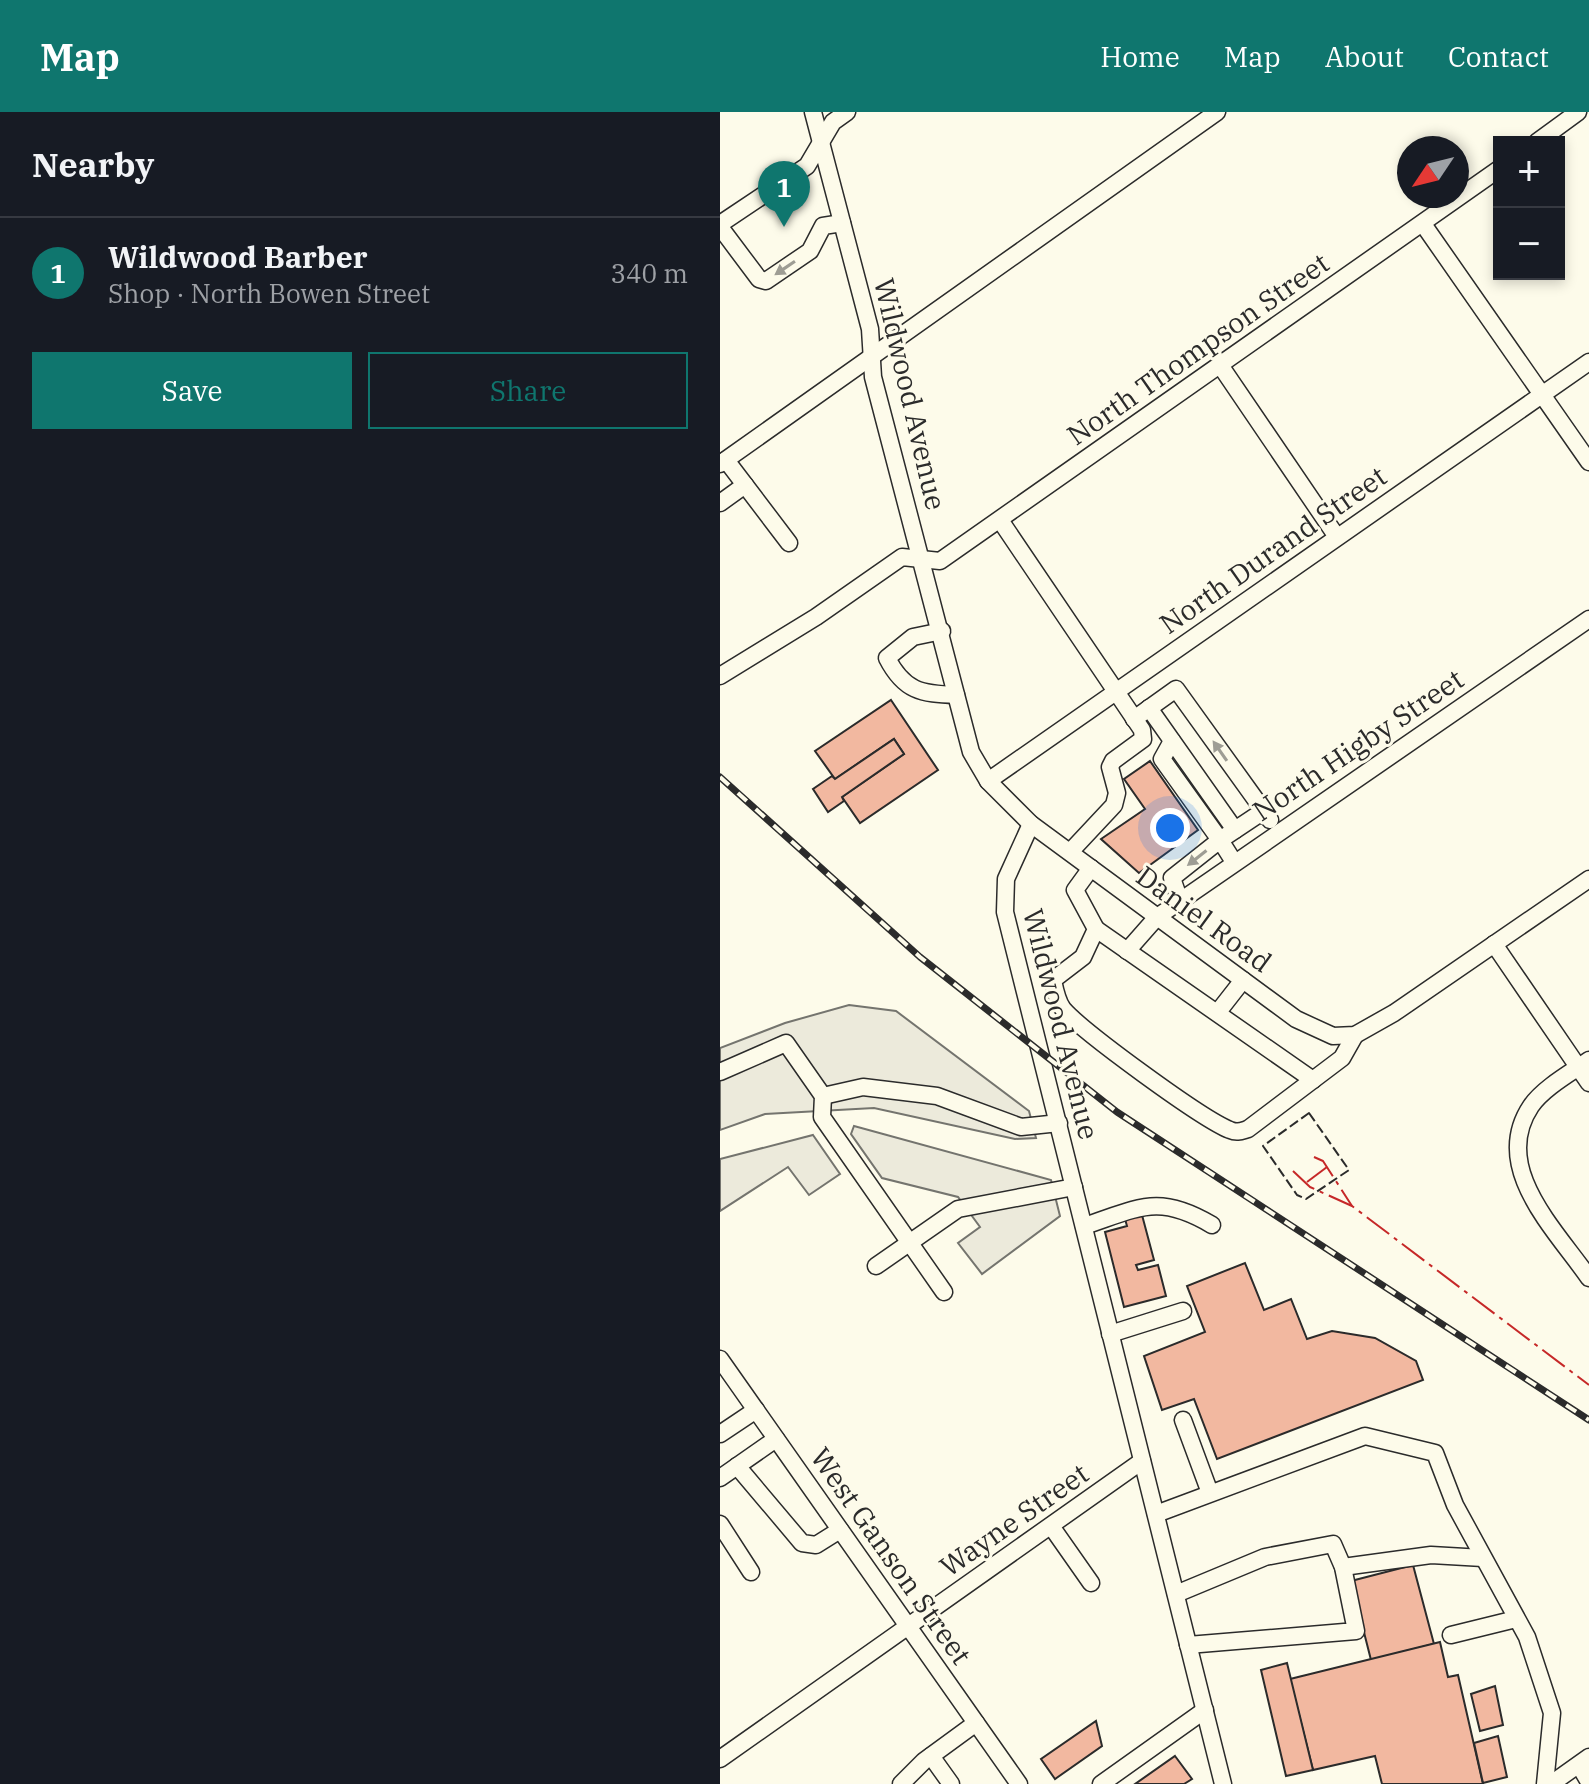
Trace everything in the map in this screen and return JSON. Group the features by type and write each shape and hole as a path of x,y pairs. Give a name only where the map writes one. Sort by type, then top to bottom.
{"street":[{"name":"Wildwood Avenue","path":"813,112 870,329 873,377 942,631 971,752 988,781 1031,824 1006,879 1005,912 1223,1784"},
{"path":"842,223 823,226 810,251 766,281 759,279 720,225 807,166 833,122 847,112"},
{"path":"789,543 745,485 723,462 1217,112"},
{"path":"1545,136 1578,112"},
{"name":"North Thompson Street","path":"720,676 816,617 902,557 940,561 1493,173"},
{"path":"1423,224 1589,462"},
{"name":"North Durand Street","path":"988,781 1589,362"},
{"path":"1220,365 1337,537"},
{"path":"720,503 745,485"},
{"path":"1000,520 1134,719 1143,739 1113,761 1110,767 1117,793 1114,805 1070,852"},
{"name":"North Higby Street","path":"1127,951 1157,917 1589,619"},
{"path":"942,631 913,637 887,658 895,674 923,694 956,695"},
{"path":"1134,719 1176,689 1278,831"},
{"path":"1149,708 1235,830"},
{"path":"1172,741 1162,759 1234,862"},
{"path":"1180,901 1172,878 1220,840 1256,816 1266,814"},
{"name":"Daniel Road","path":"1031,824 1243,980 1315,1029 1333,1036 1355,1035"},
{"path":"1091,868 1075,890 1096,929 1313,1080"},
{"path":"1053,980 1062,1008 1082,1027 1229,1130 1248,1129 1342,1058 1355,1035 1394,1013 1589,879"},
{"path":"1024,984 1053,980 1083,957 1096,929"},
{"path":"1494,944 1584,1064 1589,1083"},
{"path":"1218,1012 1243,980"},
{"path":"720,1072 786,1043 823,1096 822,1117 944,1292"},
{"path":"1584,1064 1532,1104 1518,1134 1515,1154 1524,1183 1589,1278"},
{"path":"823,1096 863,1087 937,1096 1021,1127 1059,1123"},
{"path":"876,1266 958,1209 1074,1187"},
{"path":"1084,1226 1144,1206 1165,1205 1185,1209 1212,1225"},
{"path":"1110,1334 1183,1311"},
{"name":"West Ganson Street","path":"720,1359 1015,1778"},
{"path":"720,1434 756,1410"},
{"path":"1183,1420 1210,1493"},
{"path":"1156,1514 1365,1436 1435,1453 1455,1505 1527,1637 1552,1713 1548,1784"},
{"path":"720,1478 776,1439"},
{"name":"Wayne Street","path":"720,1759 1142,1461"},
{"path":"737,1466 802,1543 816,1545 840,1530"},
{"path":"720,1524 751,1572"},
{"path":"1051,1526 1091,1583"},
{"path":"1176,1594 1265,1557 1333,1544 1343,1567 1356,1631 1188,1645"},
{"path":"1343,1567 1431,1555 1483,1558"},
{"path":"1451,1635 1516,1619"},
{"path":"1101,1784 1205,1710"},
{"path":"901,1784 931,1756 976,1723"},
{"path":"931,1756 951,1784"},
{"path":"1548,1784 1584,1761 1589,1782"},
{"path":"996,1784 1015,1778"}],"shaded area":[{"path":"849,1005 896,1011 1029,1111 1036,1138 1015,1139 874,1108 765,1114 720,1130 720,1048 785,1023"},
{"path":"854,1126 1051,1180 1060,1216 982,1274 958,1243 980,1227 958,1197 882,1178 851,1134"},
{"path":"813,1135 840,1174 809,1195 788,1167 720,1211 720,1159"}],"building":[{"path":"891,700 938,770 860,823 842,797 904,754 894,739 835,779 815,751"},
{"path":"894,739 904,754 842,797 844,801 828,812 813,789 832,776 835,779"},
{"path":"1150,761 1198,830 1139,873 1101,839 1145,809 1124,779"},
{"path":"1142,1215 1154,1260 1136,1265 1138,1270 1158,1265 1166,1296 1124,1307 1105,1232 1127,1226 1125,1219"},
{"path":"1245,1263 1264,1310 1291,1299 1307,1339 1332,1331 1375,1338 1416,1361 1423,1380 1217,1459 1194,1399 1162,1410 1144,1356 1205,1332 1187,1286"},
{"path":"1413,1565 1434,1644 1371,1660 1351,1581"},
{"path":"1440,1642 1448,1677 1458,1675 1483,1784 1382,1784 1375,1756 1313,1770 1290,1679"},
{"path":"1287,1663 1313,1770 1286,1776 1261,1670"},
{"path":"1495,1686 1503,1725 1480,1731 1471,1694"},
{"path":"1096,1721 1102,1746 1055,1779 1041,1759"},
{"path":"1498,1736 1507,1777 1483,1783 1474,1743"},
{"path":"1175,1756 1192,1779 1184,1784 1135,1784"}],"railway":[{"path":"720,777 920,957 1117,1112 1589,1420"}],"fence":[{"path":"1309,1113 1349,1170 1306,1199 1297,1195 1263,1146 1309,1113"}],"power":[{"path":"1314,1157 1323,1161 1352,1206"},
{"path":"1307,1182 1327,1167"},
{"path":"1293,1171 1310,1187 1352,1206 1589,1385"}],"place":[{"name":"Wildwood Barber","path":"784,227"}]}
